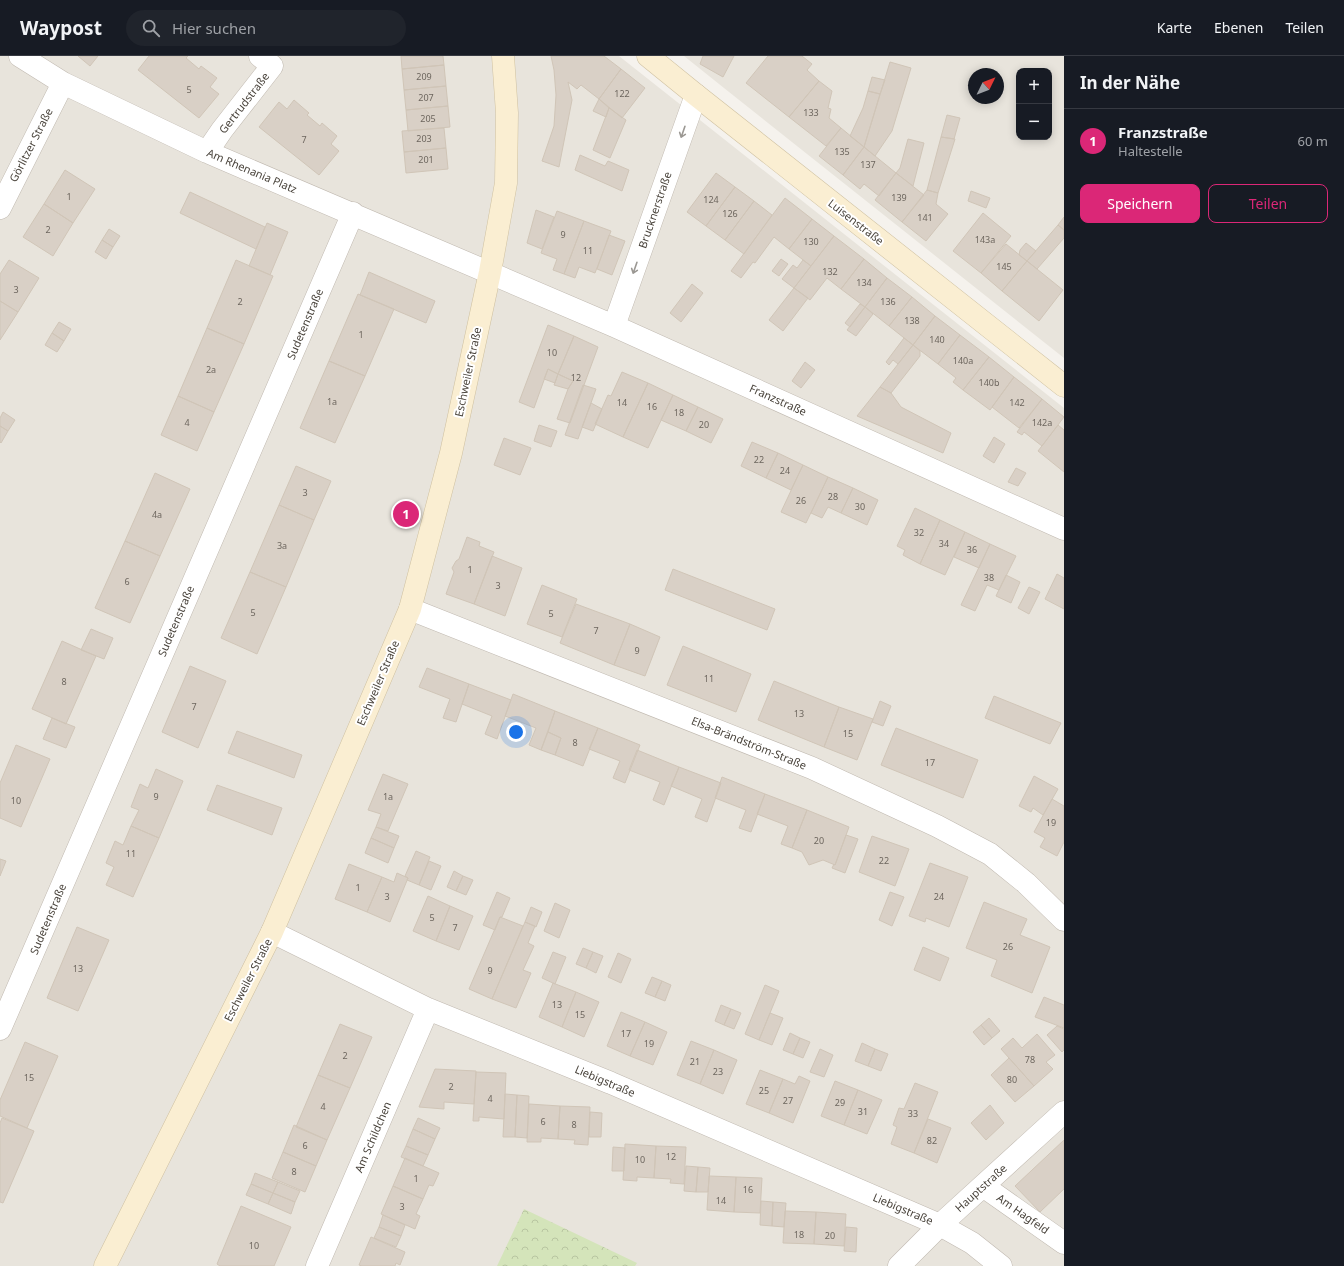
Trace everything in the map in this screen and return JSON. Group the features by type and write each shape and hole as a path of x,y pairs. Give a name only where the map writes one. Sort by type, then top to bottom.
{"street":[{"name":"Am Rhenania Platz","path":"20,56 63,83 207,152 490,272"},
{"name":"Gertrudstraße","path":"207,152 222,130 272,66 260,56"},
{"name":"Eschweiler Straße","path":"105,1266 272,932 410,609 451,453 490,272 506,183 507,113 503,56"},
{"name":"Luisenstraße","path":"648,56 1064,386"},
{"name":"Görlitzer Straße","path":"0,208 63,83"},
{"name":"Brucknerstraße","path":"614,326 696,95"},
{"name":"Sudetenstraße","path":"0,1029 353,213"},
{"name":"Franzstraße","path":"490,272 614,326 1064,530"},
{"name":"Elsa-Brändström-Straße","path":"410,609 812,768 937,826 990,854 1026,883 1064,920"},
{"name":"Liebigstraße","path":"272,932 428,1009 611,1083 940,1225 972,1243 1001,1266"},
{"name":"Am Schildchen","path":"317,1266 428,1009"},
{"name":"Hauptstraße","path":"899,1266 940,1225 1064,1112"},
{"name":"Am Hagfeld","path":"983,1186 1064,1242"}],"shaded area":[{"path":"0,56 619,56 1064,408 1064,1266 0,1266"},
{"path":"684,56 1064,56 1064,358"}],"green space":[{"path":"524,1209 637,1263 635,1266 497,1266"}],"building":[{"path":"78,56 98,56 90,66"},
{"path":"149,56 188,56 186,58 199,69 201,66 217,78 210,87 219,94 199,118 138,70"},
{"path":"401,56 443,56 444,65 402,69"},
{"path":"551,56 604,56 621,69 599,99 581,85 577,89 568,82 572,100 559,167 542,161 554,126 556,95"},
{"path":"703,56 734,56 723,77 700,64"},
{"path":"768,56 802,56 812,64 807,70 819,81 789,117 746,83"},
{"path":"890,62 911,68 892,131 875,156 864,147"},
{"path":"444,65 446,86 404,90 402,69"},
{"path":"621,69 645,88 622,118 599,99"},
{"path":"872,77 885,80 880,94 868,91"},
{"path":"819,81 832,91 828,108 831,109 829,118 841,128 826,146 789,117"},
{"path":"446,86 448,106 406,110 404,90"},
{"path":"868,91 880,94 864,147 850,136 863,108"},
{"path":"599,99 609,108 606,117 593,111"},
{"path":"294,100 309,113 307,115 320,126 322,123 337,136 331,144 339,151 319,175 259,127 279,102 287,109"},
{"path":"448,106 450,127 408,131 406,110"},
{"path":"609,108 626,120 610,158 593,150"},
{"path":"947,115 960,118 954,139 941,137"},
{"path":"444,128 446,148 404,152 402,131"},
{"path":"841,128 864,147 843,175 819,156"},
{"path":"941,137 955,139 938,193 927,190"},
{"path":"908,139 924,143 913,186 896,173 900,168"},
{"path":"864,147 896,173 879,196 864,184 860,189 843,175"},
{"path":"446,148 448,169 406,173 404,152"},
{"path":"580,155 605,166 608,161 629,170 622,191 575,170"},
{"path":"65,170 95,189 73,223 44,204"},
{"path":"716,173 735,187 706,226 687,212"},
{"path":"896,173 924,195 902,222 875,200"},
{"path":"735,187 754,201 725,240 706,226"},
{"path":"927,190 938,193 936,204 948,214 926,241 902,222"},
{"path":"971,191 990,198 986,208 968,201"},
{"path":"190,192 265,227 256,249 180,213"},
{"path":"785,198 812,219 789,249 774,237 755,263 753,262 741,278 731,271"},
{"path":"754,201 772,215 744,254 725,240"},
{"path":"44,204 73,223 53,256 23,237"},
{"path":"536,210 554,217 542,249 527,243"},
{"path":"557,211 584,221 564,274 553,270 557,259 541,253"},
{"path":"983,213 1011,236 981,273 953,251"},
{"path":"1064,217 1064,230 1058,225"},
{"path":"812,219 834,236 811,266 789,249"},
{"path":"584,221 611,231 595,273 579,267 575,278 564,274"},
{"path":"267,223 288,232 270,275 249,266"},
{"path":"1058,225 1064,230 1064,238 1037,269 1027,261"},
{"path":"109,229 120,236 113,247 102,240"},
{"path":"609,235 625,241 612,275 597,269"},
{"path":"834,236 864,259 841,289 827,278 810,300 794,288"},
{"path":"102,240 113,247 106,259 95,252"},
{"path":"1026,243 1036,251 1027,261 1019,255 1020,250"},
{"path":"1006,244 1027,261 1002,291 981,273"},
{"path":"781,259 788,264 779,276 772,271"},
{"path":"864,259 887,278 865,307 841,289"},
{"path":"9,260 39,278 18,312 0,301 0,274"},
{"path":"236,260 273,276 244,344 207,328"},
{"path":"803,260 811,266 794,288 782,279 793,265 797,268"},
{"path":"1027,261 1063,290 1039,321 1002,291"},
{"path":"369,272 435,301 426,323 360,295"},
{"path":"887,278 912,297 889,326 865,307"},
{"path":"692,284 703,293 681,322 670,313"},
{"path":"794,288 808,298 783,331 769,320"},
{"path":"358,294 394,309 365,376 329,361"},
{"path":"912,297 935,316 913,345 889,326"},
{"path":"0,301 18,312 0,340"},
{"path":"860,304 865,307 850,327 845,323"},
{"path":"865,307 873,314 856,336 847,330"},
{"path":"935,316 960,335 938,364 913,345"},
{"path":"59,322 71,329 64,341 52,333"},
{"path":"548,325 574,336 558,374 548,369 534,408 519,402"},
{"path":"207,328 244,344 214,412 178,396"},
{"path":"52,333 64,341 57,352 45,345"},
{"path":"960,335 989,357 963,390 953,382 956,378 938,364"},
{"path":"574,336 598,347 570,423 557,419 568,389 573,381 558,374"},
{"path":"904,338 913,345 898,364 893,360 889,365 886,362"},
{"path":"913,345 920,351 920,356 891,393 880,387"},
{"path":"989,357 1014,377 990,410 963,390"},
{"path":"329,361 365,376 335,443 300,428"},
{"path":"805,362 815,370 801,388 792,381"},
{"path":"548,369 558,374 555,383 544,379"},
{"path":"622,372 648,383 623,437 595,424 608,395 611,396"},
{"path":"558,374 573,381 568,389 554,385"},
{"path":"1014,377 1042,399 1019,428 992,407"},
{"path":"648,383 673,395 648,448 623,437"},
{"path":"583,385 596,389 578,439 565,435"},
{"path":"880,387 891,393 901,407 951,433 943,453 857,416"},
{"path":"673,395 698,407 686,431 661,420"},
{"path":"178,396 214,412 197,451 161,435"},
{"path":"1042,399 1064,417 1042,446 1024,432 1022,435 1017,432"},
{"path":"591,403 602,409 593,431 582,427"},
{"path":"698,407 723,419 711,443 686,431"},
{"path":"3,412 15,420 8,431 0,426 0,418"},
{"path":"539,425 557,431 551,447 534,441"},
{"path":"1058,425 1064,430 1064,472 1038,451"},
{"path":"0,426 8,431 1,443 0,442"},
{"path":"994,437 1005,444 994,463 983,456"},
{"path":"504,438 531,448 520,475 494,465"},
{"path":"752,442 778,453 766,478 741,466"},
{"path":"778,453 803,465 791,490 766,478"},
{"path":"803,465 828,477 806,523 781,512"},
{"path":"296,466 331,481 314,520 279,505"},
{"path":"1016,468 1026,473 1018,486 1008,482"},
{"path":"155,473 190,489 160,556 125,541"},
{"path":"828,477 853,488 841,513 828,507 822,518 811,513"},
{"path":"853,488 878,500 867,525 841,513"},
{"path":"279,505 314,520 286,587 250,572"},
{"path":"915,508 940,520 920,564 903,555 905,550 897,546"},
{"path":"940,520 965,532 945,575 920,564"},
{"path":"965,532 990,544 979,568 954,557"},
{"path":"467,537 480,542 479,546 494,552 474,604 446,594 454,572 452,568 459,559"},
{"path":"125,541 160,556 130,623 95,608"},
{"path":"990,544 1016,556 999,590 987,585 975,611 961,605"},
{"path":"492,556 522,568 505,616 474,604"},
{"path":"673,569 775,609 767,630 665,590"},
{"path":"250,572 286,587 257,654 221,638"},
{"path":"1057,574 1064,578 1064,609 1045,599"},
{"path":"1006,575 1020,582 1011,603 996,596"},
{"path":"542,585 577,599 562,637 527,624"},
{"path":"1029,587 1040,592 1029,614 1018,608"},
{"path":"576,604 630,624 614,665 560,643"},
{"path":"630,624 660,637 645,676 614,665"},
{"path":"91,629 113,638 104,659 81,650"},
{"path":"62,641 96,656 66,724 32,709"},
{"path":"683,646 751,674 736,712 667,685"},
{"path":"190,666 226,681 198,748 162,732"},
{"path":"427,668 469,684 456,722 443,718 450,699 419,687"},
{"path":"774,681 839,707 824,747 758,720"},
{"path":"469,684 511,700 497,739 485,734 492,716 462,704"},
{"path":"513,694 555,711 541,750 529,745 536,728 505,716"},
{"path":"994,696 1061,723 1050,744 985,718"},
{"path":"880,701 891,706 883,726 872,722"},
{"path":"839,707 873,719 857,760 824,747"},
{"path":"555,711 598,728 583,766 555,755 561,738 548,732"},
{"path":"52,718 75,727 66,748 43,739"},
{"path":"598,728 640,745 625,783 613,778 620,761 589,749"},
{"path":"896,728 978,760 963,798 881,765"},
{"path":"237,731 302,755 294,778 228,753"},
{"path":"548,732 561,738 555,755 541,750"},
{"path":"16,745 50,759 21,827 0,818 0,783"},
{"path":"637,750 679,767 664,805 653,800 660,782 629,770"},
{"path":"679,767 721,783 707,822 695,817 702,799 671,786"},
{"path":"156,769 183,781 159,838 131,826 139,810 131,807 140,784 148,788"},
{"path":"383,774 408,784 388,831 376,827 381,814 368,810"},
{"path":"1034,776 1058,789 1043,815 1033,808 1031,812 1019,806"},
{"path":"722,777 765,794 751,832 739,828 746,810 715,798"},
{"path":"217,785 282,808 272,835 207,810"},
{"path":"765,794 807,810 792,848 781,844 788,826 757,814"},
{"path":"1052,799 1064,806 1064,842 1057,856 1040,847 1045,838 1034,832"},
{"path":"807,810 849,827 835,865 823,860 809,865 802,852 792,848"},
{"path":"131,826 159,838 133,897 106,885 114,867 106,863 115,841 123,845"},
{"path":"376,827 399,836 394,848 371,838"},
{"path":"846,835 858,839 845,873 832,868 834,864 835,865"},
{"path":"872,836 909,849 895,886 859,872"},
{"path":"371,838 394,848 388,863 365,853"},
{"path":"416,851 430,857 419,885 407,880 408,878 405,876"},
{"path":"0,859 6,861 0,876"},
{"path":"429,861 441,866 431,890 419,885"},
{"path":"930,863 968,877 949,927 926,918 925,922 909,916"},
{"path":"349,864 382,877 367,912 335,899"},
{"path":"454,871 463,876 456,891 447,887"},
{"path":"397,873 408,878 390,922 367,912 382,877 394,882"},
{"path":"463,876 473,880 466,895 456,891"},
{"path":"497,892 510,898 495,930 483,925"},
{"path":"890,892 904,897 892,926 879,920"},
{"path":"428,896 450,906 436,941 413,931"},
{"path":"984,902 1027,919 1020,935 1050,947 1032,993 991,976 997,960 966,948"},
{"path":"555,903 570,910 559,938 544,931"},
{"path":"450,906 473,916 459,950 436,941"},
{"path":"531,907 542,912 536,927 525,922"},
{"path":"500,917 523,926 492,999 469,989"},
{"path":"525,922 535,926 528,943 534,946 523,970 531,973 516,1008 492,999"},
{"path":"77,927 109,940 78,1011 47,998"},
{"path":"923,947 949,958 940,981 914,970"},
{"path":"583,948 593,952 586,968 576,964"},
{"path":"553,952 566,957 555,984 542,978"},
{"path":"593,952 603,956 596,973 586,968"},
{"path":"618,953 631,959 621,983 608,977"},
{"path":"652,977 662,981 655,997 645,993"},
{"path":"662,981 671,985 665,1001 655,997"},
{"path":"553,983 576,992 562,1027 539,1017"},
{"path":"765,985 779,991 759,1040 745,1034"},
{"path":"576,992 599,1002 584,1037 562,1027"},
{"path":"1044,997 1064,1005 1064,1028 1035,1017"},
{"path":"721,1005 731,1009 724,1025 715,1021"},
{"path":"731,1009 741,1013 734,1029 724,1025"},
{"path":"621,1012 645,1022 630,1056 607,1046"},
{"path":"770,1013 783,1018 772,1045 759,1040"},
{"path":"989,1018 1000,1031 992,1038 981,1025"},
{"path":"645,1022 667,1032 653,1065 630,1056"},
{"path":"340,1024 372,1037 350,1088 318,1075"},
{"path":"981,1025 992,1038 984,1045 973,1032"},
{"path":"1057,1026 1064,1029 1064,1050 1062,1052 1047,1035"},
{"path":"790,1033 800,1038 793,1054 783,1050"},
{"path":"1037,1034 1055,1055 1046,1062 1053,1069 1034,1086 1001,1049 1013,1038 1022,1048"},
{"path":"800,1038 810,1042 803,1058 793,1054"},
{"path":"691,1041 714,1050 700,1084 677,1075"},
{"path":"25,1042 58,1056 27,1128 0,1116 0,1100"},
{"path":"862,1043 875,1049 868,1066 855,1061"},
{"path":"820,1049 833,1055 824,1077 810,1072"},
{"path":"875,1049 888,1054 881,1071 868,1066"},
{"path":"714,1050 737,1060 723,1094 700,1084"},
{"path":"1009,1058 1034,1086 1015,1102 991,1075"},
{"path":"435,1069 476,1071 474,1104 444,1102 444,1109 419,1107"},
{"path":"760,1070 783,1079 769,1113 746,1104"},
{"path":"476,1072 506,1073 504,1119 479,1117 479,1121 473,1121"},
{"path":"318,1075 350,1088 327,1140 296,1127"},
{"path":"799,1076 810,1081 793,1123 769,1113 783,1079 795,1084"},
{"path":"835,1081 858,1090 844,1125 821,1116"},
{"path":"915,1083 938,1092 914,1153 891,1144 897,1127 893,1125 899,1108 904,1109"},
{"path":"858,1090 882,1100 867,1134 844,1125"},
{"path":"505,1094 517,1095 515,1137 503,1137"},
{"path":"517,1095 529,1096 527,1138 515,1137"},
{"path":"529,1104 560,1106 558,1139 541,1138 541,1142 527,1142"},
{"path":"990,1105 1004,1123 986,1140 971,1123"},
{"path":"560,1106 590,1107 588,1145 574,1144 575,1140 558,1139"},
{"path":"590,1112 602,1113 601,1137 589,1137"},
{"path":"2,1118 34,1131 3,1203 0,1202 0,1123"},
{"path":"418,1118 440,1128 435,1139 413,1129"},
{"path":"928,1119 951,1128 937,1163 914,1153"},
{"path":"294,1125 327,1140 316,1166 283,1152"},
{"path":"413,1129 435,1139 428,1155 406,1146"},
{"path":"1064,1140 1064,1189 1040,1212 1015,1186"},
{"path":"625,1144 656,1146 654,1178 637,1177 637,1181 623,1180"},
{"path":"406,1146 428,1155 423,1166 401,1157"},
{"path":"656,1146 686,1147 684,1184 670,1183 671,1179 654,1178"},
{"path":"613,1147 625,1148 624,1171 612,1171"},
{"path":"283,1152 316,1166 305,1192 272,1178"},
{"path":"405,1158 439,1173 433,1186 429,1185 423,1199 393,1186"},
{"path":"686,1166 698,1167 696,1192 684,1191"},
{"path":"698,1167 710,1168 708,1192 696,1192"},
{"path":"255,1173 278,1182 273,1193 251,1184"},
{"path":"709,1176 736,1177 734,1212 707,1210"},
{"path":"736,1177 762,1178 760,1213 734,1212"},
{"path":"278,1182 300,1191 295,1202 273,1193"},
{"path":"251,1184 273,1193 268,1204 246,1195"},
{"path":"393,1186 423,1199 416,1214 420,1216 415,1229 381,1214"},
{"path":"273,1193 295,1202 291,1214 268,1204"},
{"path":"761,1201 773,1202 772,1226 760,1225"},
{"path":"773,1202 786,1203 784,1227 772,1226"},
{"path":"241,1206 291,1227 274,1266 220,1266 217,1264"},
{"path":"785,1211 816,1212 814,1244 783,1243"},
{"path":"816,1212 846,1214 844,1246 814,1244"},
{"path":"383,1215 405,1225 401,1236 379,1227"},
{"path":"379,1227 401,1236 396,1247 374,1238"},
{"path":"846,1227 857,1228 856,1252 844,1251"},
{"path":"371,1237 405,1252 400,1265 396,1263 395,1266 359,1265"}],"place":[{"name":"Franzstraße","path":"406,514"}]}
